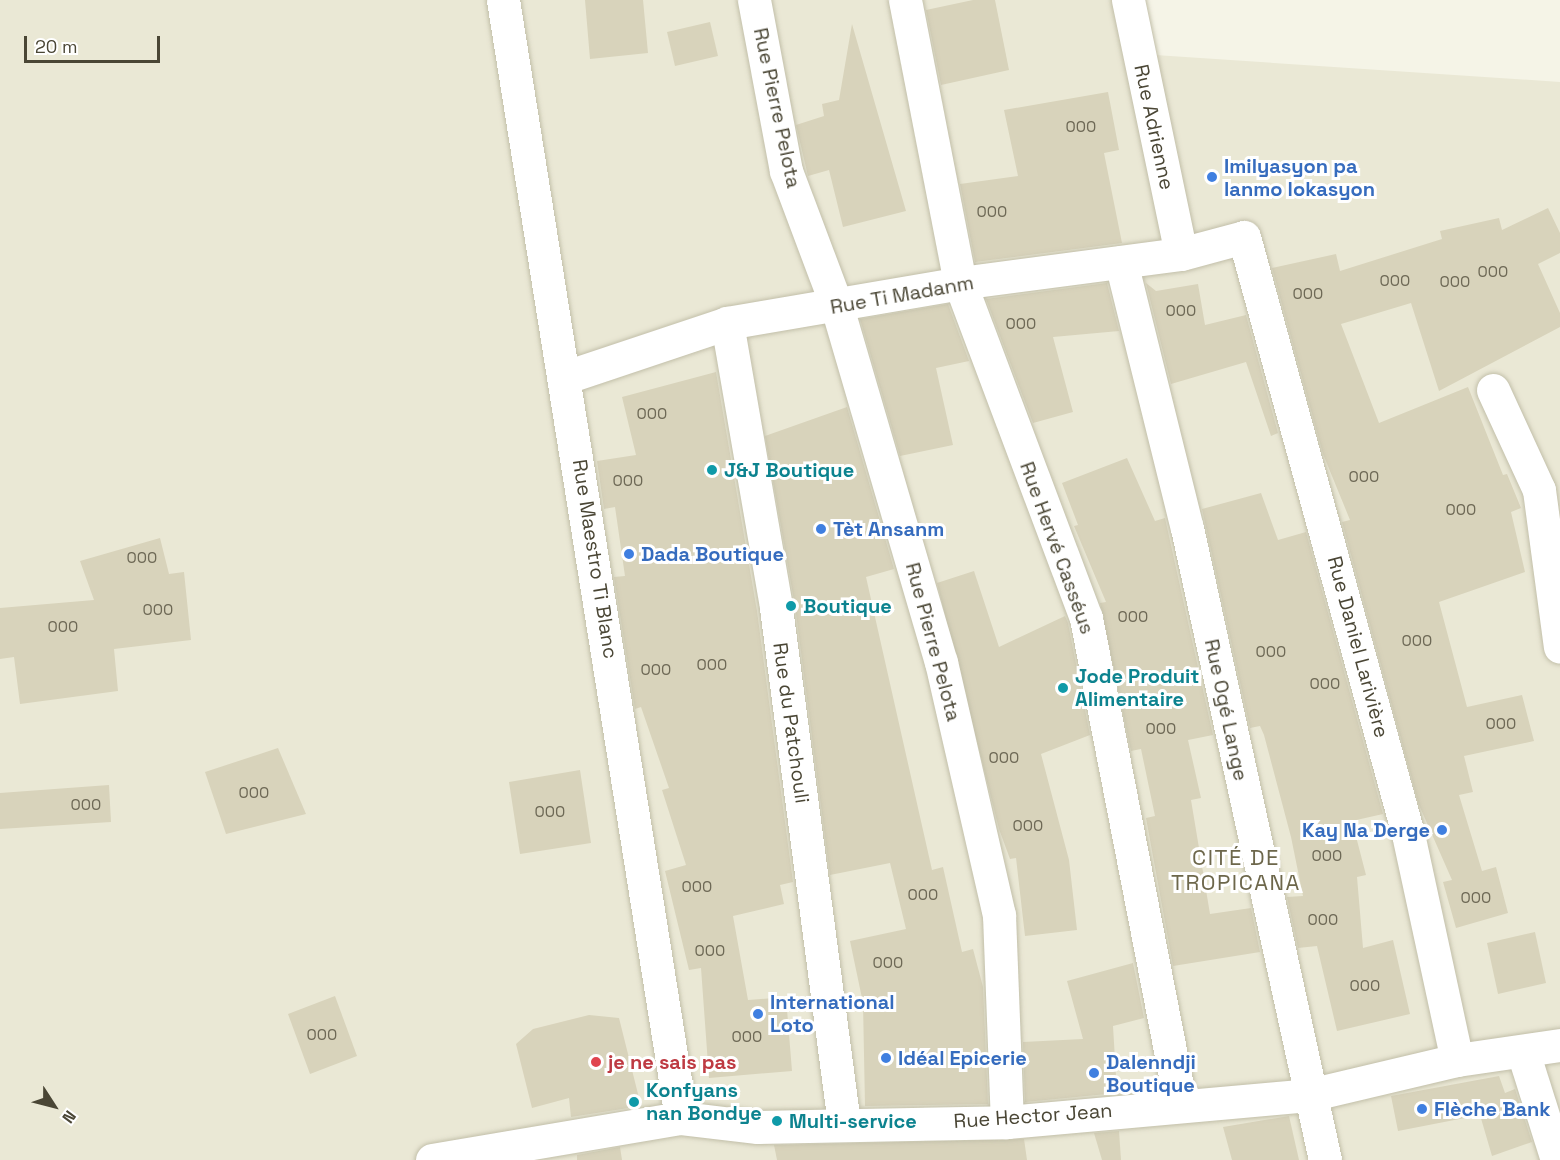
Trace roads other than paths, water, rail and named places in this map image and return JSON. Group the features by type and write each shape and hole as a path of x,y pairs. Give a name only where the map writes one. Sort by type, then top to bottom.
{"street":[{"name":"Rue Maestro Ti Blanc","path":"503,0 566,377 681,1118"},
{"name":"Rue Pierre Pelota","path":"754,0 786,171 837,307 941,662 999,915 1007,1122"},
{"name":"Rue Hervé Casséus","path":"904,0 960,283 1086,618 1180,1103"},
{"name":"Rue Adrienne","path":"1128,0 1181,254"},
{"name":"Rue Ti Madanm","path":"566,377 727,323 837,307 960,283 1181,254 1244,237"},
{"name":"Rue Daniel Larivière","path":"1244,237 1408,834 1457,1060"},
{"name":"Rue Ogé Lange","path":"1122,262 1192,551 1325,1160"},
{"name":"Rue du Patchouli","path":"727,323 776,608 844,1124"},
{"path":"1493,390 1539,490 1560,647"},
{"name":"Rue Hector Jean","path":"432,1160 681,1118 757,1127 1007,1122 1180,1103 1309,1095 1457,1060 1560,1045"},
{"path":"1523,1052 1557,1160"}],"place":[{"name":"Imilyasyon pa lanmo lokasyon","path":"1212,177"},
{"name":"J&J Boutique","path":"712,470"},
{"name":"Tèt Ansanm","path":"821,529"},
{"name":"Dada Boutique","path":"629,554"},
{"name":"Boutique","path":"791,606"},
{"name":"Jode Produit Alimentaire","path":"1063,688"},
{"name":"Kay Na Derge","path":"1442,830"},
{"name":"International Loto","path":"758,1014"},
{"name":"Idéal Epicerie","path":"886,1058"},
{"name":"je ne sais pas","path":"596,1062"},
{"name":"Dalenndji Boutique","path":"1094,1073"},
{"name":"Konfyans nan Bondye","path":"634,1102"},
{"name":"Flèche Bank","path":"1422,1109"},
{"name":"Multi-service","path":"777,1121"}],"district":[{"name":"CITÉ DE TROPICANA","path":"1236,870"}]}
